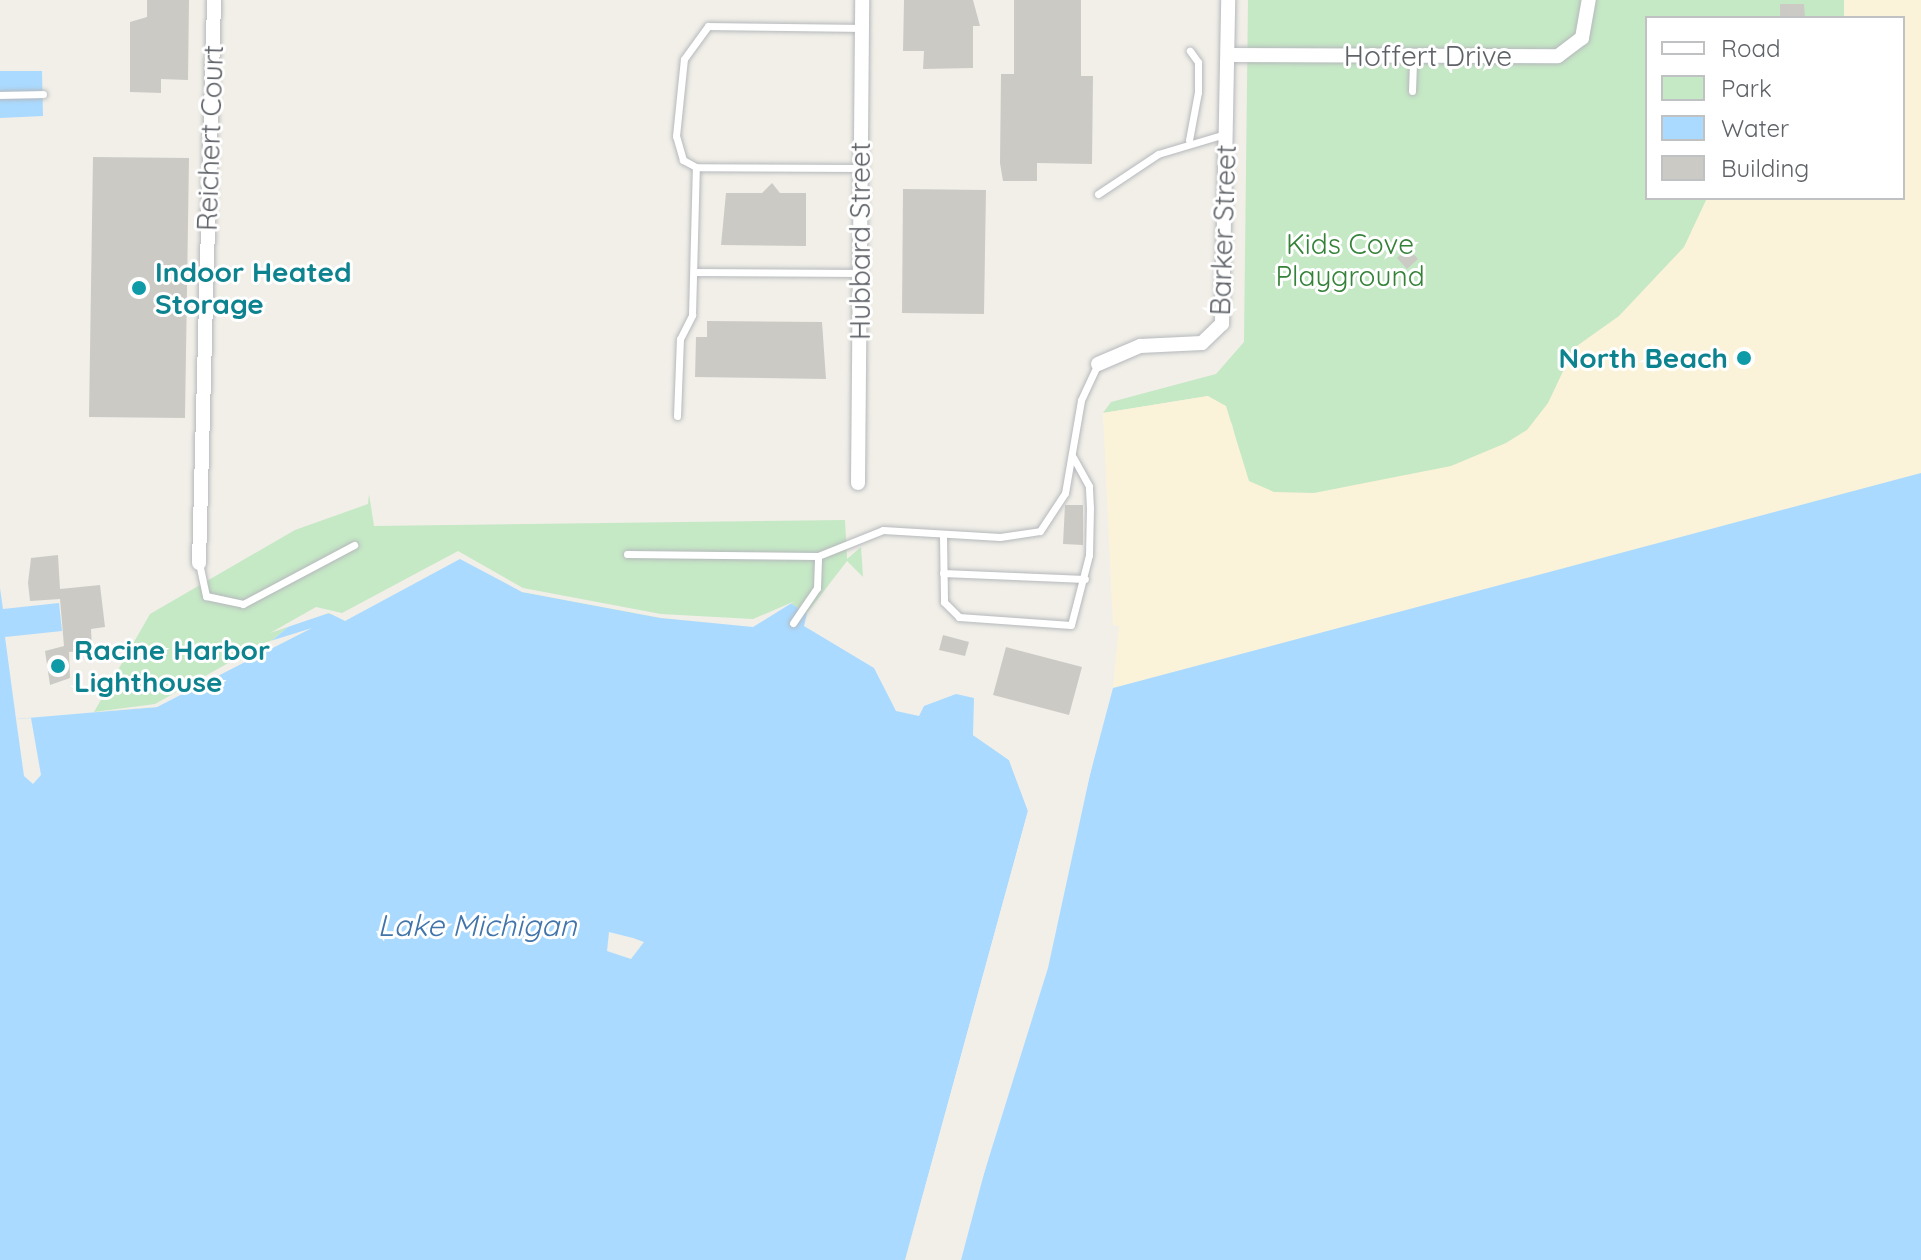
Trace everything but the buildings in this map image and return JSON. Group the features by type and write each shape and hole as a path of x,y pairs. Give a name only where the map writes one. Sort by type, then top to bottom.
{"street":[{"name":"Reichert Court","path":"199,563 214,0"},
{"name":"Hubbard Street","path":"858,483 862,0"},
{"name":"Barker Street","path":"1098,364 1140,346 1202,343 1222,324 1228,0"},
{"name":"Hoffert Drive","path":"1228,55 1558,56 1582,38 1589,0"}],"lane":[{"path":"861,168 696,167 683,160 676,136 677,86 701,31 862,28"},
{"path":"1189,140 1198,92 1198,62 1190,51"},
{"path":"1412,91 1413,56"},
{"path":"0,95 43,94"},
{"path":"1098,194 1189,140 1227,134"},
{"path":"677,416 680,339 692,315 696,167"},
{"path":"695,272 860,273"},
{"path":"627,554 818,556 883,530 943,536 1040,531 1065,493 1081,400 1098,364"},
{"path":"943,536 944,602 959,617 1058,630 1078,613 1085,579 1089,486 1073,457"},
{"path":"199,563 206,596 243,604 354,545"},
{"path":"793,623 817,588 818,556"},
{"path":"943,573 1085,579"}],"green space":[{"name":"Kids Cove Playground","path":"1248,0 1921,0 1921,500 1284,658 1232,424 1208,396 1103,413 1111,402 1216,374 1244,342"},
{"path":"369,494 374,526 845,520 847,559 861,547 863,577 847,561 807,613 790,603 754,623 296,620 268,644 157,707 94,712 150,614 295,530 368,504"}],"sand":[{"name":"North Beach","path":"1844,0 1921,0 1921,500 1140,697 1113,688 1119,626 1113,625 1103,413 1208,396 1226,406 1249,481 1274,492 1314,493 1451,466 1506,443 1527,430 1548,403 1574,348 1619,316 1684,247 1706,200 1905,200 1905,16 1844,16"}],"water":[{"path":"0,71 42,71 43,116 0,118"},
{"path":"1921,473 1921,1260 961,1260 1113,688"},
{"name":"Lake Michigan","path":"459,555 522,592 660,618 754,623 790,603 807,613 804,626 874,668 896,711 919,716 924,706 956,694 974,698 973,735 1009,760 1028,811 905,1260 0,1260 0,588 3,609 59,603 62,631 5,637 16,719 157,707 268,644 296,620 317,611 342,617"}],"pier":[{"path":"458,551 523,588 661,614 753,619 795,601 753,627 661,618 522,592 460,559 345,621 329,613 270,633 316,607 342,613"},
{"path":"312,628 157,707 94,712 155,704 264,643"},
{"path":"1109,687 1048,968 957,1260 1007,1071"},
{"path":"978,697 977,733 1012,759 1032,812 905,1260 1028,811 1009,760 973,735"},
{"path":"31,718 41,775 33,784 24,776 16,719"},
{"path":"609,932 644,942 631,959 607,951"}],"place":[{"name":"Indoor Heated Storage","path":"139,288"},
{"name":"North Beach","path":"1744,358"},
{"name":"Racine Harbor Lighthouse","path":"58,666"}]}
